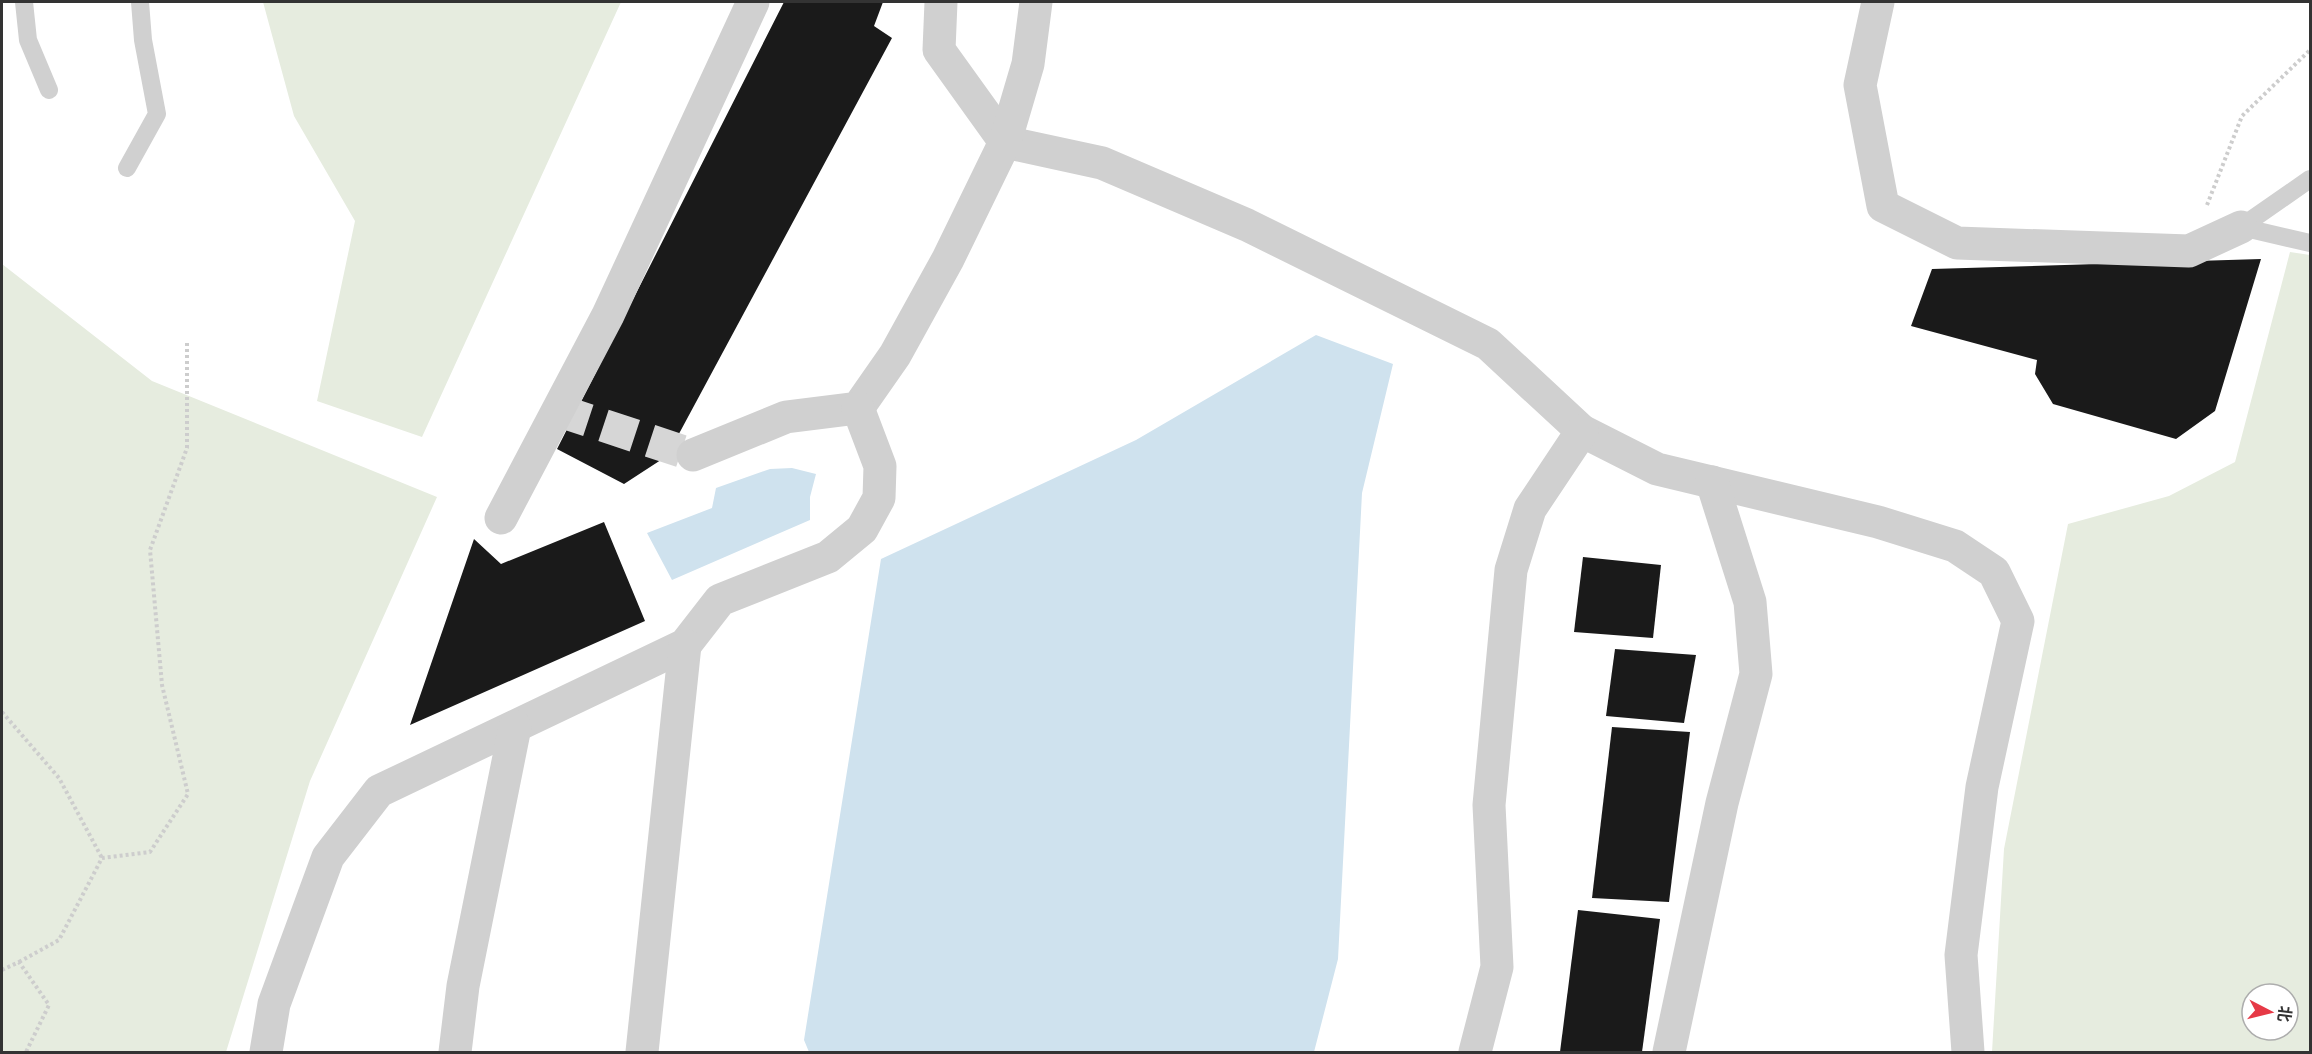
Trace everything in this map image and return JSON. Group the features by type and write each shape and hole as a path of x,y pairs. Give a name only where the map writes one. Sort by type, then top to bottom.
{"street":[{"path":"501,518 608,315 753,2"},
{"path":"941,2 939,51 1005,142 1102,163 1247,225 1488,344 1582,432 1657,469 1878,522 1955,546 1994,572 2018,621 1982,787 1961,955 1968,1053"},
{"path":"693,456 786,417 858,408 895,355 943,269 1005,142 1028,64 1036,2"},
{"path":"1878,2 1860,85 1883,206 1958,243 2189,251 2241,226"},
{"path":"266,1053 274,1004 328,857 379,791 685,645 720,600 828,557 862,529 879,498 880,466 858,408"},
{"path":"1475,1053 1497,967 1489,805 1511,570 1530,509 1582,432"},
{"path":"1669,1053 1722,803 1756,674 1750,602 1712,482"},
{"path":"642,1053 685,645"},
{"path":"454,1053 463,987 515,727"}],"lane":[{"path":"24,2 28,40 49,90"},
{"path":"127,168 157,114 143,40 140,2"},
{"path":"2241,226 2310,179"},
{"path":"2241,226 2310,243"}],"path":[{"path":"2189,251 2242,116 2310,50"},
{"path":"102,858 150,852 188,794 162,685 150,550 187,448 187,343"},
{"path":"2,712 59,778 102,858"},
{"path":"2,970 59,940 102,858"},
{"path":"19,962 49,1005 26,1053"}],"shaded area":[{"path":"263,2 621,2 422,437 317,401 355,221 294,116"},
{"path":"2290,252 2310,255 2310,1052 1992,1052 2004,849 2068,524 2169,496 2235,462"},
{"path":"2,264 152,381 437,497 310,781 226,1052 2,1052"}],"water":[{"path":"1316,335 1393,364 1362,493 1338,959 1314,1052 809,1052 804,1040 881,559 1136,440"},
{"path":"792,468 816,474 810,497 810,520 672,580 647,533 712,508 716,488 770,469"}],"building":[{"path":"784,2 883,2 874,26 892,38 667,456 624,484 557,449"},
{"path":"2261,259 2215,411 2176,439 2053,404 2035,374 2037,360 1911,326 1932,269"},
{"path":"604,522 645,621 410,725 474,539 501,564"},
{"path":"1583,557 1661,565 1653,638 1574,632"},
{"path":"1615,649 1696,655 1684,723 1606,716"},
{"path":"1612,727 1690,732 1669,902 1592,898"},
{"path":"1578,910 1660,919 1642,1052 1560,1052"}],"tunnel":[{"path":"557,410 693,455"}]}
